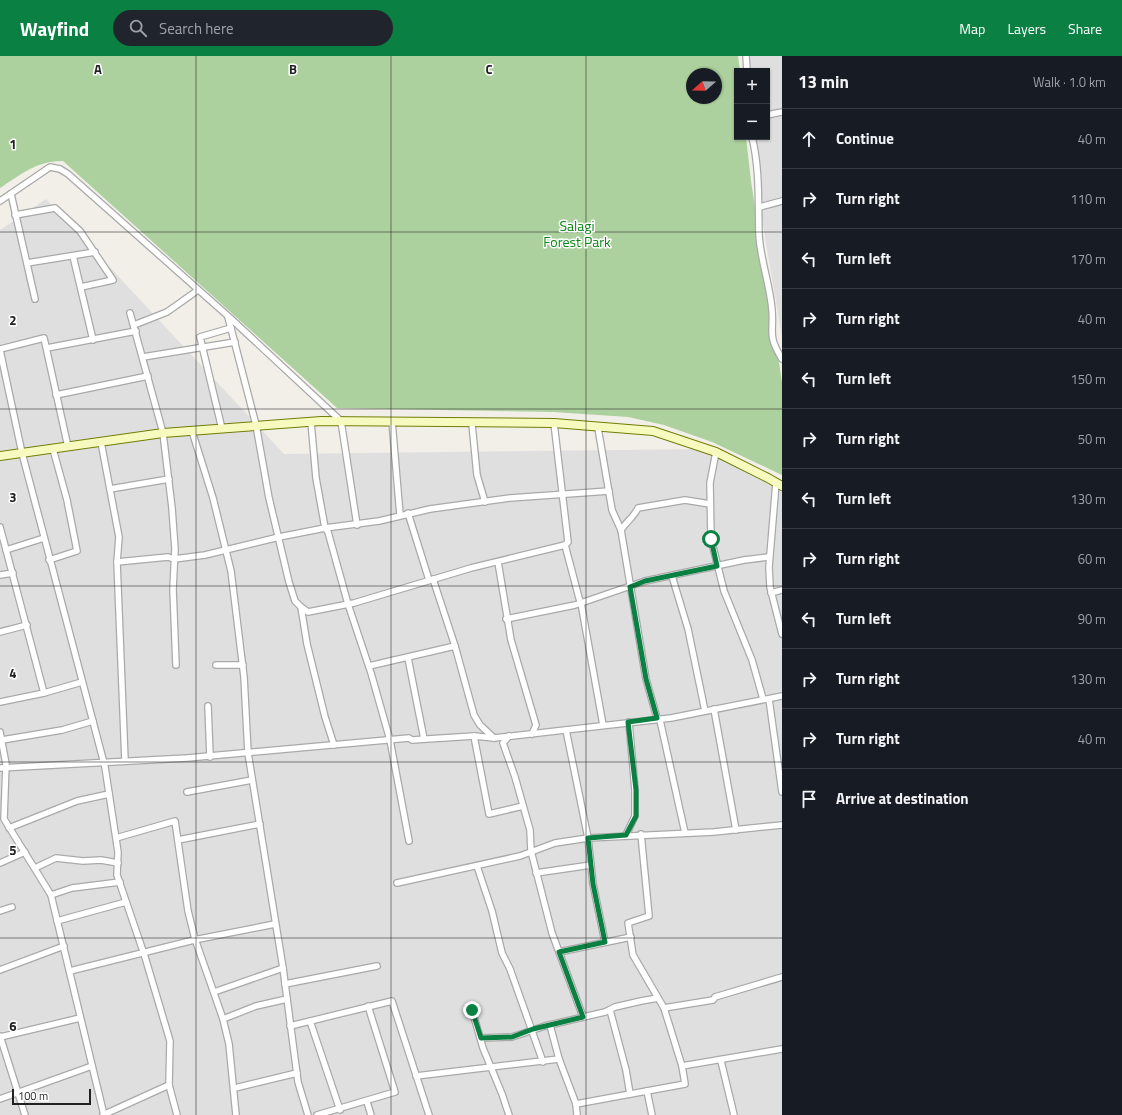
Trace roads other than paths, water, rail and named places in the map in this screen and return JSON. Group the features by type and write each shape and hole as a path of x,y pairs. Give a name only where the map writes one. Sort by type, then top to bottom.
{"street":[{"path":"746,56 747,68"},
{"path":"770,114 782,112"},
{"path":"753,140 757,158 760,208 759,235 772,311 771,336 774,346 782,359"},
{"path":"0,201 50,167 60,169 68,174 228,316 341,421 357,525"},
{"path":"11,194 35,299"},
{"path":"760,208 782,201"},
{"path":"15,215 55,208 80,231 96,252 113,280 81,287"},
{"path":"27,263 96,252"},
{"path":"74,256 93,340"},
{"path":"134,325 167,312 198,290"},
{"path":"130,313 163,433 172,508 176,665"},
{"path":"228,316 256,425 269,498 291,589 295,601 300,607 308,612 348,604 431,579 565,545 568,542 564,492 554,423"},
{"path":"222,429 200,336 231,328"},
{"path":"47,348 136,331"},
{"path":"68,447 44,338 0,349 22,453 104,762 116,838 118,864 117,876 143,952 170,1041 169,1085 177,1115"},
{"path":"143,358 202,349 234,342"},
{"path":"56,395 148,376"},
{"path":"392,421 400,515"},
{"path":"0,456 163,433 311,422 392,421 472,424 554,423 598,428 653,431 716,452 779,485 769,558 772,593 782,634"},
{"path":"311,422 316,478 325,528 328,532 348,604 369,666 390,740 409,841"},
{"path":"472,424 477,476 485,502"},
{"path":"598,428 612,510 621,530 646,679 657,718 660,720 684,833"},
{"path":"192,431 213,498 231,571 243,665 248,754 283,968 297,1073 308,1115"},
{"path":"101,442 119,537 117,562 125,761"},
{"path":"50,560 77,552 53,449"},
{"path":"716,452 710,483 711,539 724,591 766,699 782,792"},
{"path":"110,489 169,479"},
{"path":"117,562 168,557 174,559 205,555 325,528 357,525 408,513 564,492 568,495 609,490"},
{"path":"621,530 626,521 634,515 638,508 685,500 710,504"},
{"path":"408,513 455,646 474,715 480,725 494,738"},
{"path":"0,527 44,693"},
{"path":"6,550 44,538"},
{"path":"565,545 581,603 603,726"},
{"path":"506,619 581,603 645,581 744,560 769,558"},
{"path":"498,562 506,619 514,653 536,725 532,734"},
{"path":"0,575 13,573"},
{"path":"672,576 688,628 704,711"},
{"path":"772,593 782,590"},
{"path":"300,607 307,644 325,718 334,745"},
{"path":"0,632 27,625"},
{"path":"369,666 455,646"},
{"path":"408,658 424,739"},
{"path":"216,665 243,665"},
{"path":"0,702 44,693 82,682"},
{"path":"3,768 210,757 390,740 474,736 494,738 603,726 657,718 671,718 782,696"},
{"path":"208,706 210,757"},
{"path":"714,710 736,830"},
{"path":"2,740 62,730 93,721"},
{"path":"626,835 636,816 636,790 628,722"},
{"path":"566,730 588,838 591,865 605,942"},
{"path":"0,732 2,740 3,768 2,815 51,894 103,1115 169,1085"},
{"path":"474,736 490,814 523,806"},
{"path":"509,736 503,743 515,777 530,830 531,851 536,873 552,933 583,1017"},
{"path":"187,792 252,780"},
{"path":"9,828 77,801 109,794"},
{"path":"116,838 175,821 188,910 195,939 223,1019 229,1044 236,1115"},
{"path":"178,840 260,824"},
{"path":"397,883 520,856 555,843 588,838 736,830 782,825"},
{"path":"576,1104 685,1084 682,1066 664,1008 633,954 628,923 649,916 642,834"},
{"path":"0,863 25,852"},
{"path":"35,868 56,858 83,861 101,860 118,864"},
{"path":"536,873 591,865"},
{"path":"477,866 492,911 502,953 510,968 533,1029 543,1062"},
{"path":"51,894 72,888 120,882"},
{"path":"58,921 126,902"},
{"path":"0,911 12,907"},
{"path":"70,971 195,939 275,924"},
{"path":"559,952 631,937"},
{"path":"0,970 64,946"},
{"path":"285,984 376,966"},
{"path":"214,992 283,968"},
{"path":"664,1008 713,1000 715,997 782,978"},
{"path":"481,1038 512,1037 533,1029 658,998"},
{"path":"223,1019 256,1006 287,999"},
{"path":"290,1026 392,1001 429,1115"},
{"path":"318,1115 367,1102 395,1092 368,1006"},
{"path":"472,1010 490,1068 502,1094 508,1115"},
{"path":"610,1010 626,1070 630,1094"},
{"path":"26,1115 0,1036 80,1018"},
{"path":"310,1021 340,1110"},
{"path":"550,1025 576,1104 577,1115"},
{"path":"682,1066 721,1061 782,1049"},
{"path":"416,1076 560,1059"},
{"path":"721,1061 734,1115"},
{"path":"0,1099 92,1066"},
{"path":"234,1088 297,1073"},
{"path":"647,1091 652,1115"},
{"path":"367,1102 371,1115"}],"park label":[{"name":"Salagi Forest Park","path":"577,234"}]}
